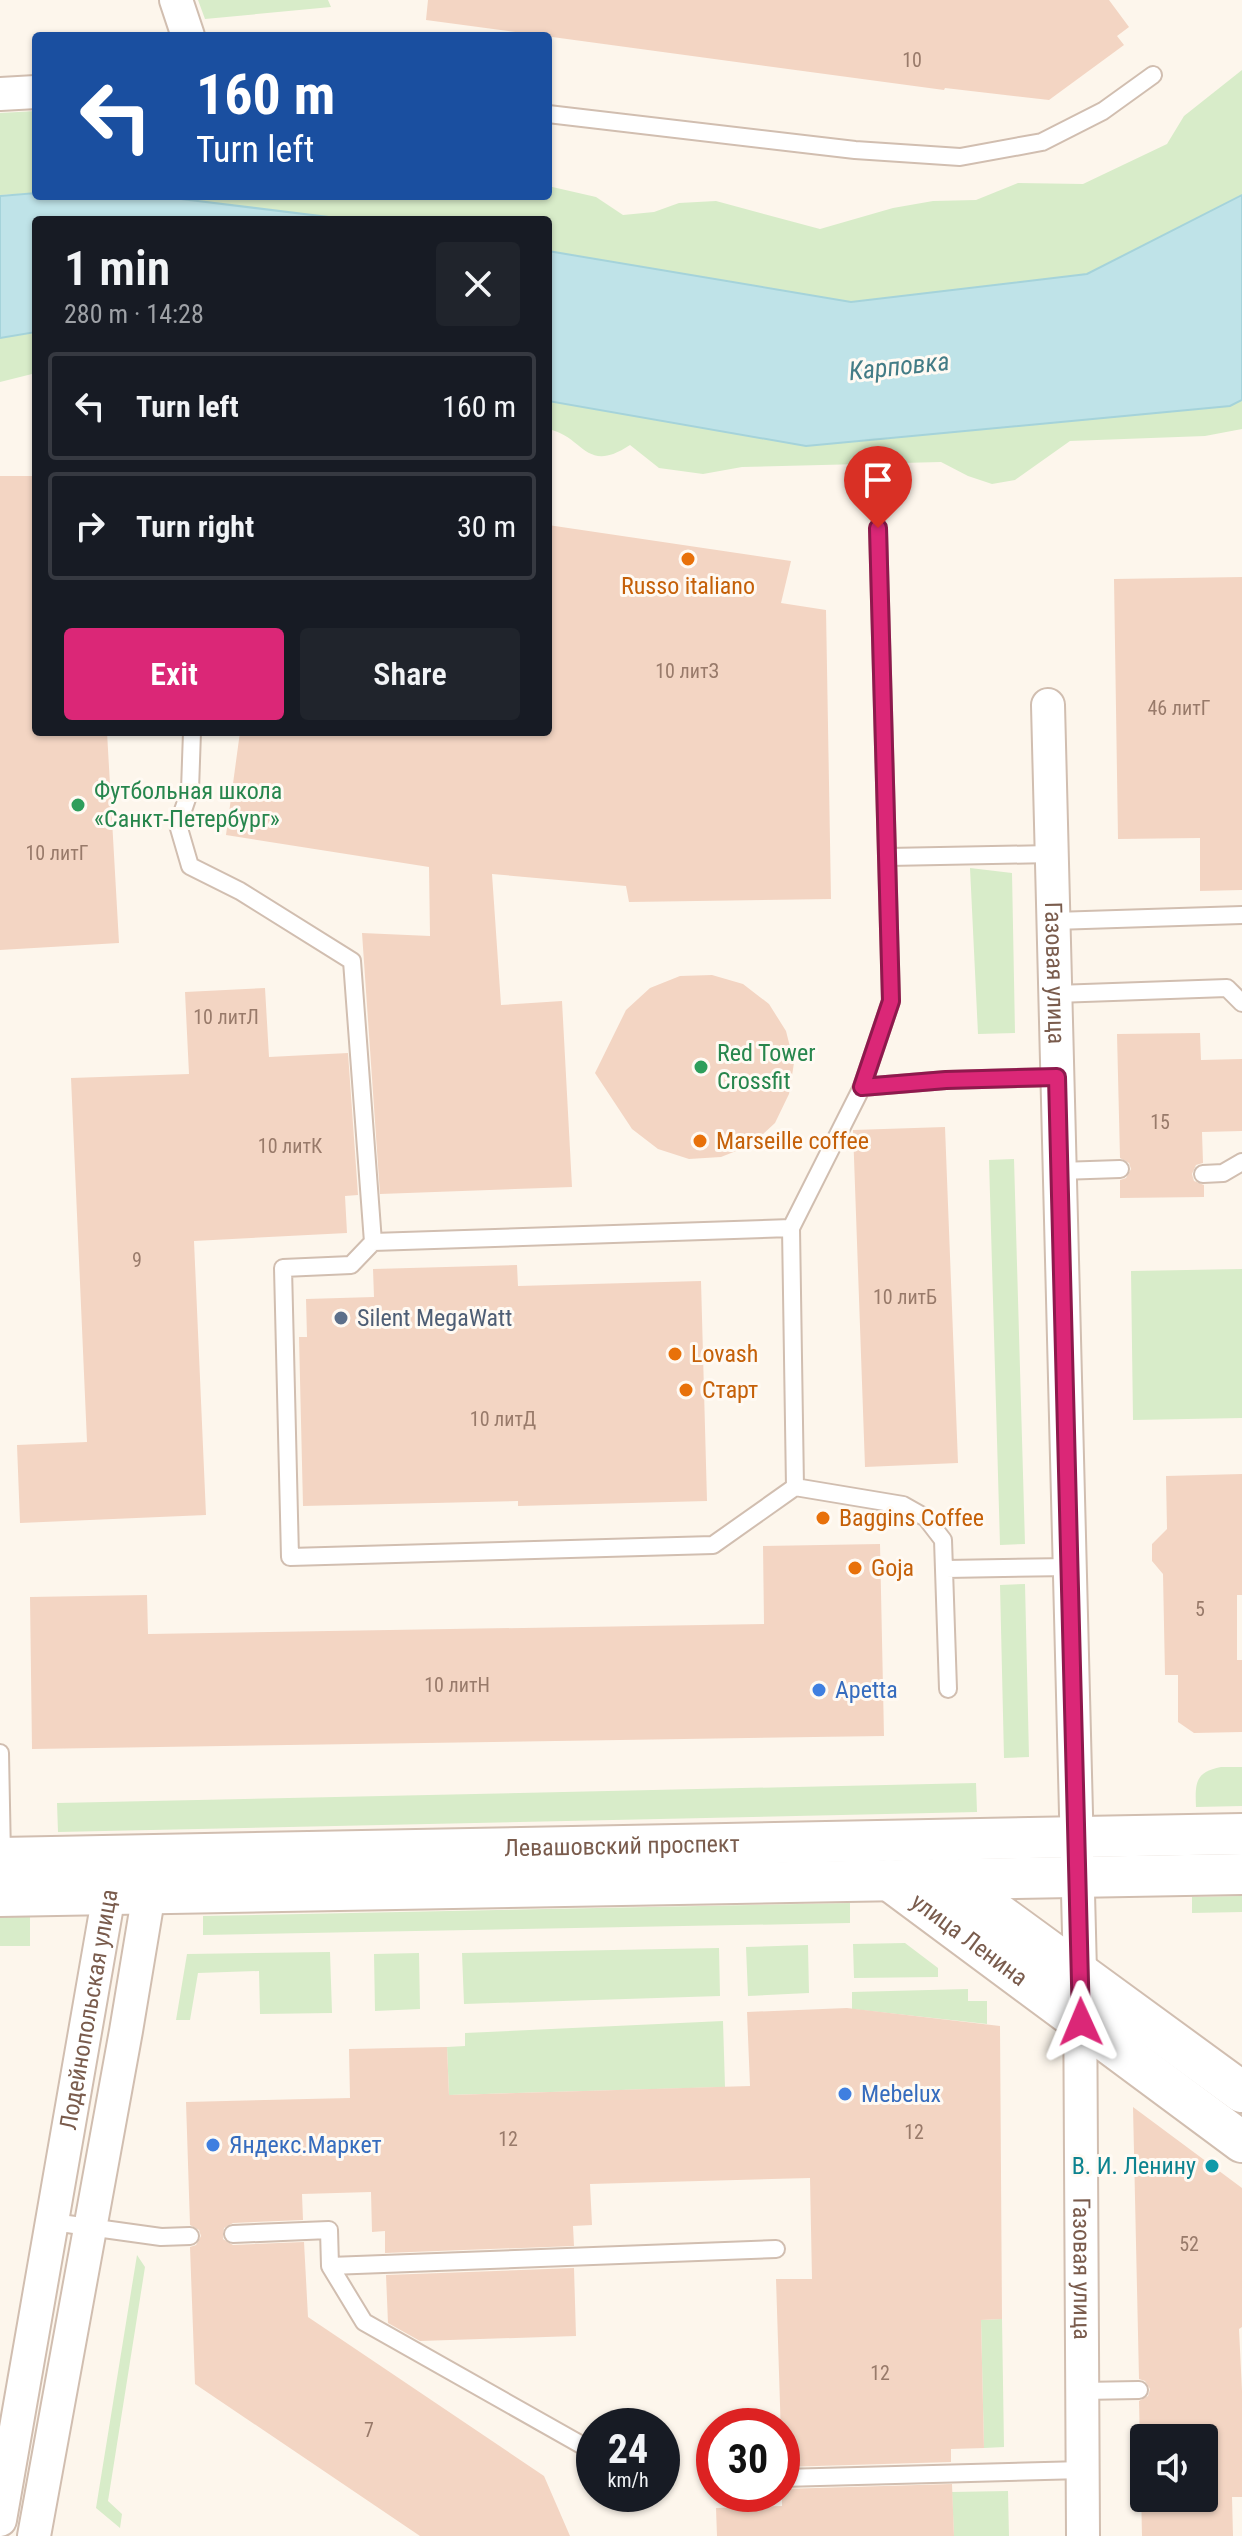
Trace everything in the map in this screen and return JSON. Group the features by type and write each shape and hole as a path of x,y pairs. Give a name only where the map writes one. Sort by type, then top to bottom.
{"street":[{"path":"176,0 187,32"},
{"path":"0,94 32,92"},
{"name":"Газовая улица","path":"1048,705 1081,2022 1083,2536"},
{"name":"Левашовский проспект","path":"1,1871 132,1856 1242,1834"},
{"name":"улица Ленина","path":"897,1841 1242,2092"},
{"name":"Лодейнопольская улица","path":"34,2536 33,2440 53,2222 85,2145 106,2028 149,1893 132,1856"},
{"name":"Лодейнопольская улица","path":"106,2028 109,1894 132,1856"},
{"name":"Левашовский проспект","path":"1,1871 109,1894 1242,1874"},
{"name":"улица Ленина","path":"889,1880 1242,2142"},
{"name":"Лодейнопольская улица","path":"9,2525 90,2227 85,2145"}],"lane":[{"path":"552,114 855,150 960,157 1042,142 1103,111 1153,75"},
{"path":"795,1487 791,1228 862,1087 891,1001 878,528"},
{"path":"192,736 190,790 178,825 190,866 240,891 352,961 373,1242"},
{"path":"888,857 1052,854"},
{"path":"1054,921 1242,915"},
{"path":"1056,994 1227,988 1242,1003"},
{"path":"862,1087 946,1080 1057,1077"},
{"path":"1203,1174 1223,1173 1242,1162"},
{"path":"1060,1171 1120,1169"},
{"path":"791,1228 373,1242 351,1265 283,1268 290,1557 713,1545 795,1487 903,1505 926,1518 943,1540 948,1689"},
{"path":"946,1569 1070,1567"},
{"path":"0,1753 1,1871"},
{"path":"53,2222 161,2237 190,2236"},
{"path":"233,2234 329,2230 330,2266 364,2322 576,2442"},
{"path":"330,2266 776,2249"},
{"path":"1082,2391 1139,2390"},
{"path":"800,2478 1083,2470"}],"green space":[{"path":"198,0 328,0 331,7 205,19"},
{"path":"1242,70 1242,195 1087,274 851,302 552,252 552,216 320,216 190,200 552,200 552,187 596,197 623,215 654,212 679,203 716,201 820,229 893,208 933,201 976,200 1018,183 1083,184 1167,144 1184,116"},
{"path":"32,111 32,193 0,195 0,113"},
{"path":"32,333 32,374 0,382 0,338"},
{"path":"1242,400 1242,429 1205,436 1070,441 1015,480 992,484 941,462 742,467 703,474 659,468 630,445 615,453 594,455 552,430 552,402 806,446 1230,406"},
{"path":"970,868 1012,873 1015,1033 978,1034"},
{"path":"1014,1159 1025,1544 1000,1545 989,1160"},
{"path":"1242,1269 1242,1418 1133,1420 1131,1271"},
{"path":"1025,1584 1029,1757 1004,1758 1000,1585"},
{"path":"1221,1767 1242,1767 1242,1806 1196,1807 1198,1780 1206,1772"},
{"path":"976,1783 977,1812 58,1832 57,1803"},
{"path":"1242,1896 1242,1912 1192,1913 1192,1897"},
{"path":"850,1903 850,1923 203,1935 203,1916"},
{"path":"0,1917 30,1917 30,1946 0,1946"},
{"path":"905,1943 938,1968 938,1977 854,1978 853,1944"},
{"path":"808,1945 809,1993 748,1996 746,1947"},
{"path":"719,1948 720,1996 464,2004 462,1953"},
{"path":"330,1952 332,2013 260,2014 259,1971 198,1973 190,2020 176,2020 187,1954"},
{"path":"419,1953 420,2009 375,2011 374,1954"},
{"path":"968,1989 968,2001 987,2001 987,2024 852,2009 852,1992"},
{"path":"723,2021 725,2087 449,2095 447,2047 465,2046 465,2033"},
{"path":"137,2255 145,2267 108,2501 122,2514 120,2528 96,2508"},
{"path":"1002,2319 1004,2447 984,2448 981,2320"},
{"path":"1008,2491 1009,2536 954,2536 952,2492"}],"water":[{"path":"32,193 32,200 190,200 320,216 32,216 32,333 0,338 0,196"},
{"name":"Карповка","path":"1242,195 1242,400 1230,406 806,446 552,402 552,252 851,302 1087,274"}],"building":[{"path":"428,0 1109,0 1129,27 1117,36 1124,45 1049,100 944,90 552,37 552,32 515,32 426,20"},
{"path":"0,476 32,476 32,736 107,736 119,943 0,950"},
{"path":"552,526 791,561 781,603 826,610 831,899 629,902 626,886 492,874 501,1005 562,1001 572,1187 380,1194 362,933 430,936 429,867 226,835 239,736 552,736"},
{"path":"1242,577 1242,890 1200,891 1200,838 1118,839 1114,579"},
{"path":"712,975 743,984 769,1004 786,1031 794,1063 789,1094 775,1123 751,1145 721,1157 689,1159 658,1149 632,1129 595,1073 626,1010 650,988 680,976"},
{"path":"265,988 269,1057 348,1053 358,1195 345,1196 347,1233 194,1241 206,1515 20,1523 17,1445 87,1442 71,1078 189,1074 185,992"},
{"path":"1200,1033 1201,1060 1242,1059 1242,1131 1202,1132 1203,1163 1196,1165 1192,1174 1194,1181 1204,1185 1204,1197 1120,1198 1120,1180 1126,1178 1131,1169 1129,1163 1120,1158 1117,1034"},
{"path":"945,1127 958,1463 865,1467 853,1130"},
{"path":"517,1265 518,1286 701,1281 707,1501 518,1506 518,1501 303,1506 299,1337 307,1337 306,1299 374,1297 373,1269"},
{"path":"1242,1474 1242,1595 1237,1595 1237,1660 1242,1660 1242,1732 1194,1733 1178,1722 1178,1675 1165,1675 1163,1574 1152,1561 1152,1544 1167,1529 1166,1476"},
{"path":"880,1544 884,1736 32,1749 30,1597 147,1595 148,1634 764,1624 763,1546"},
{"path":"847,2008 1000,2026 1002,2319 981,2320 984,2448 951,2449 951,2462 800,2466 800,2408 780,2408 776,2279 812,2279 810,2178 590,2184 592,2225 573,2226 574,2246 385,2253 385,2231 372,2232 371,2192 302,2194 303,2220 233,2223 224,2228 223,2239 233,2245 304,2242 308,2317 544,2476 570,2536 420,2536 195,2384 190,2247 196,2245 201,2236 199,2230 190,2225 186,2102 350,2098 349,2049 447,2047 449,2095 750,2086 747,2012"},
{"path":"1133,2107 1242,2188 1242,2327 1239,2329 1242,2497 1232,2497 1233,2536 1142,2536 1141,2512 1218,2512 1218,2424 1140,2424 1139,2401 1148,2396 1150,2389 1145,2381 1139,2379"},
{"path":"574,2268 576,2336 420,2341 388,2323 386,2275"},
{"path":"952,2484 954,2536 717,2536 716,2512 800,2512 800,2488"}],"place":[{"name":"Russo italiano","path":"688,559"},
{"name":"Футбольная школа «Санкт-Петербург»","path":"78,805"},
{"name":"Red Tower Crossfit","path":"701,1067"},
{"name":"Marseille coffee","path":"700,1141"},
{"name":"Silent MegaWatt","path":"341,1318"},
{"name":"Lovash","path":"675,1354"},
{"name":"Старт","path":"686,1390"},
{"name":"Baggins Coffee","path":"823,1518"},
{"name":"Goja","path":"855,1568"},
{"name":"Apetta","path":"819,1690"},
{"name":"Mebelux","path":"845,2094"},
{"name":"Яндекс.Маркет","path":"213,2145"},
{"name":"В. И. Ленину","path":"1212,2166"}],"route":[{"path":"878,528 891,1001 862,1087 946,1080 1057,1077 1081,2022"}]}
